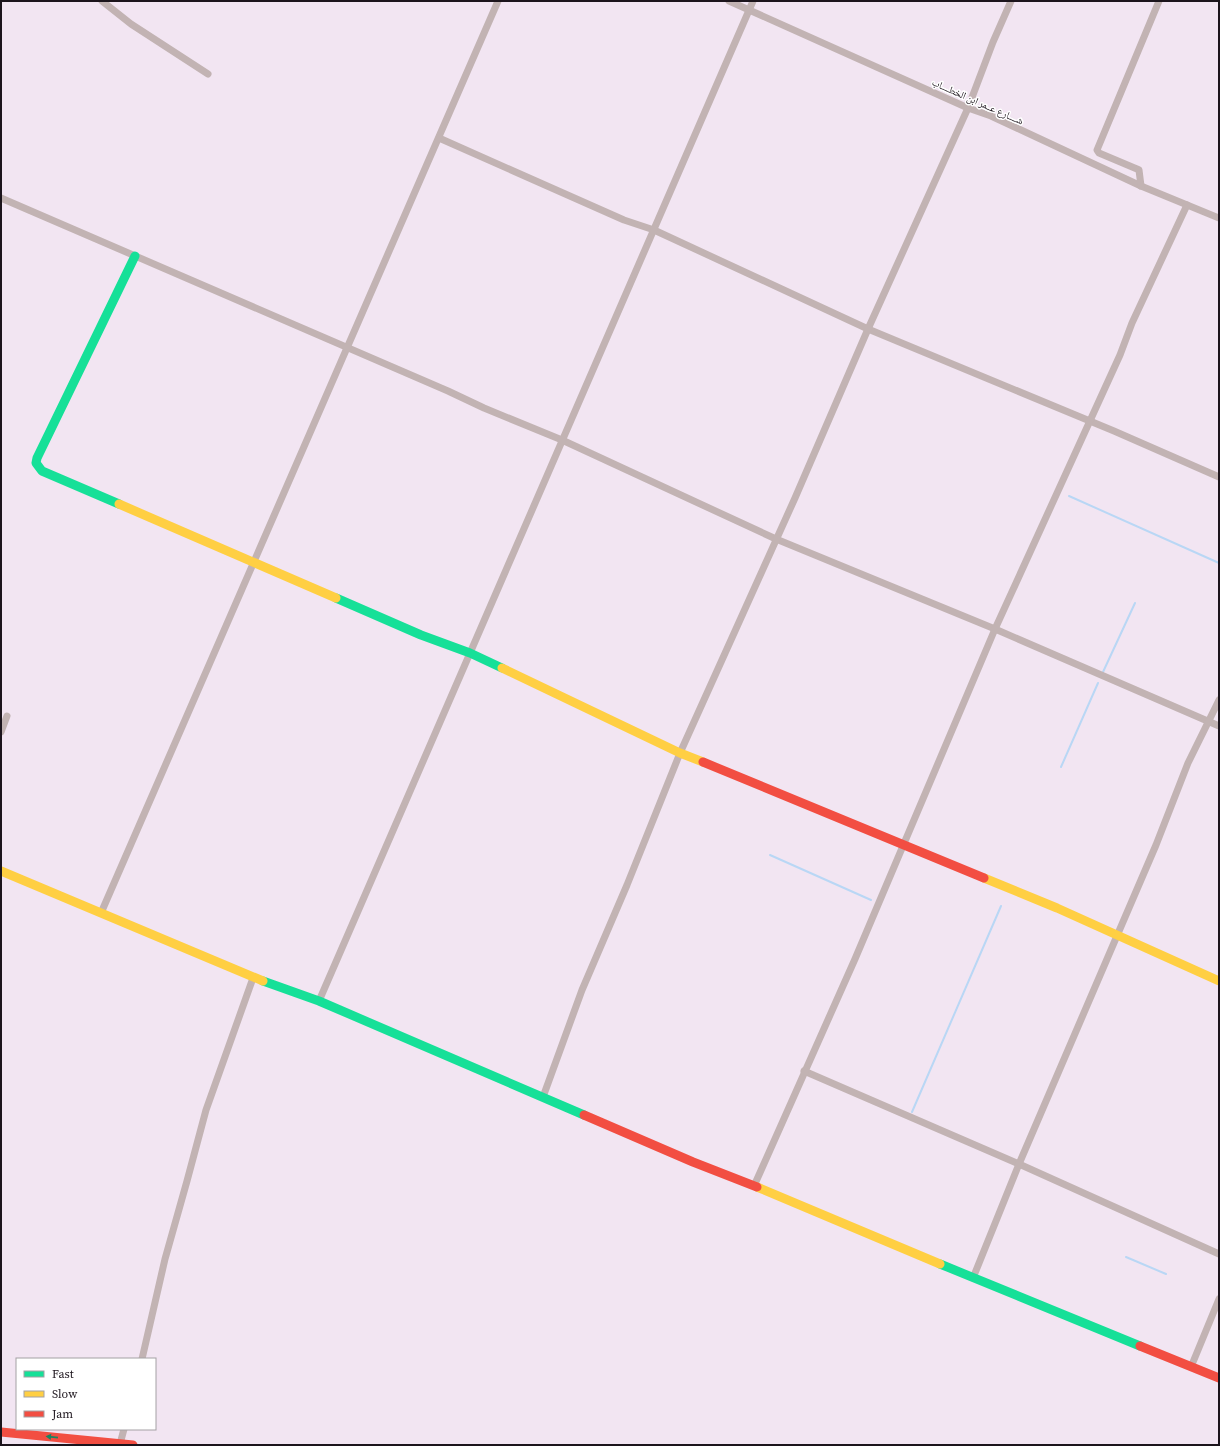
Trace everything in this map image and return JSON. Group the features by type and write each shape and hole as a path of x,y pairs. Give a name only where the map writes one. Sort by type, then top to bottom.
{"main road":[{"path":"135,256 40,451 36,463 42,471 421,635 470,653 680,753 1057,908 1116,936 1219,981"},
{"path":"1,871 101,912 253,978 319,1001 693,1162 754,1186 1064,1316 1219,1378"},
{"path":"1,1432 133,1445"}],"street":[{"path":"102,1 131,24 208,74"},
{"path":"101,912 498,1"},
{"name":"شــــارع عــمر ابن الخطــــاب","path":"729,1 968,108 991,116 1141,186 1219,218"},
{"path":"319,1001 753,1"},
{"path":"543,1097 582,990 627,885 680,753 968,108 993,42 1011,1"},
{"path":"1141,186 1139,170 1137,168 1099,153 1097,150 1159,1"},
{"path":"439,138 624,220 654,230 868,330 1090,421 1219,477"},
{"path":"1,198 347,347 484,408 562,440 776,539 994,629 1219,726"},
{"path":"754,1186 855,958 994,629 1090,421 1120,355 1132,323 1187,205"},
{"path":"973,1278 1019,1164 1156,845 1188,763 1219,700"},
{"path":"1,732 7,716"},
{"path":"142,1358 165,1259 188,1181 206,1110 253,978"},
{"path":"804,1071 916,1121 1019,1164 1219,1254"},
{"path":"1191,1367 1219,1299"},
{"path":"120,1444 124,1430"}],"waterway":[{"path":"1069,496 1219,563"},
{"path":"1103,672 1135,603"},
{"path":"1061,767 1098,683"},
{"path":"770,855 871,900"},
{"path":"912,1112 1001,906"},
{"path":"1126,1257 1166,1274"}],"traffic: fast":[{"path":"119,504 42,471 36,463 37,458 135,256"},
{"path":"336,598 421,635 470,653 502,668"},
{"path":"263,981 319,1001 584,1115"},
{"path":"940,1264 1140,1346"}],"traffic: slow":[{"path":"119,504 336,598"},
{"path":"502,668 680,753 703,762"},
{"path":"1,871 263,981"},
{"path":"984,878 1057,908 1219,981"},
{"path":"757,1187 940,1264"}],"traffic: jam":[{"path":"703,762 984,878"},
{"path":"584,1115 693,1162 757,1187"},
{"path":"1140,1346 1219,1378"},
{"path":"1,1432 133,1445"}]}
